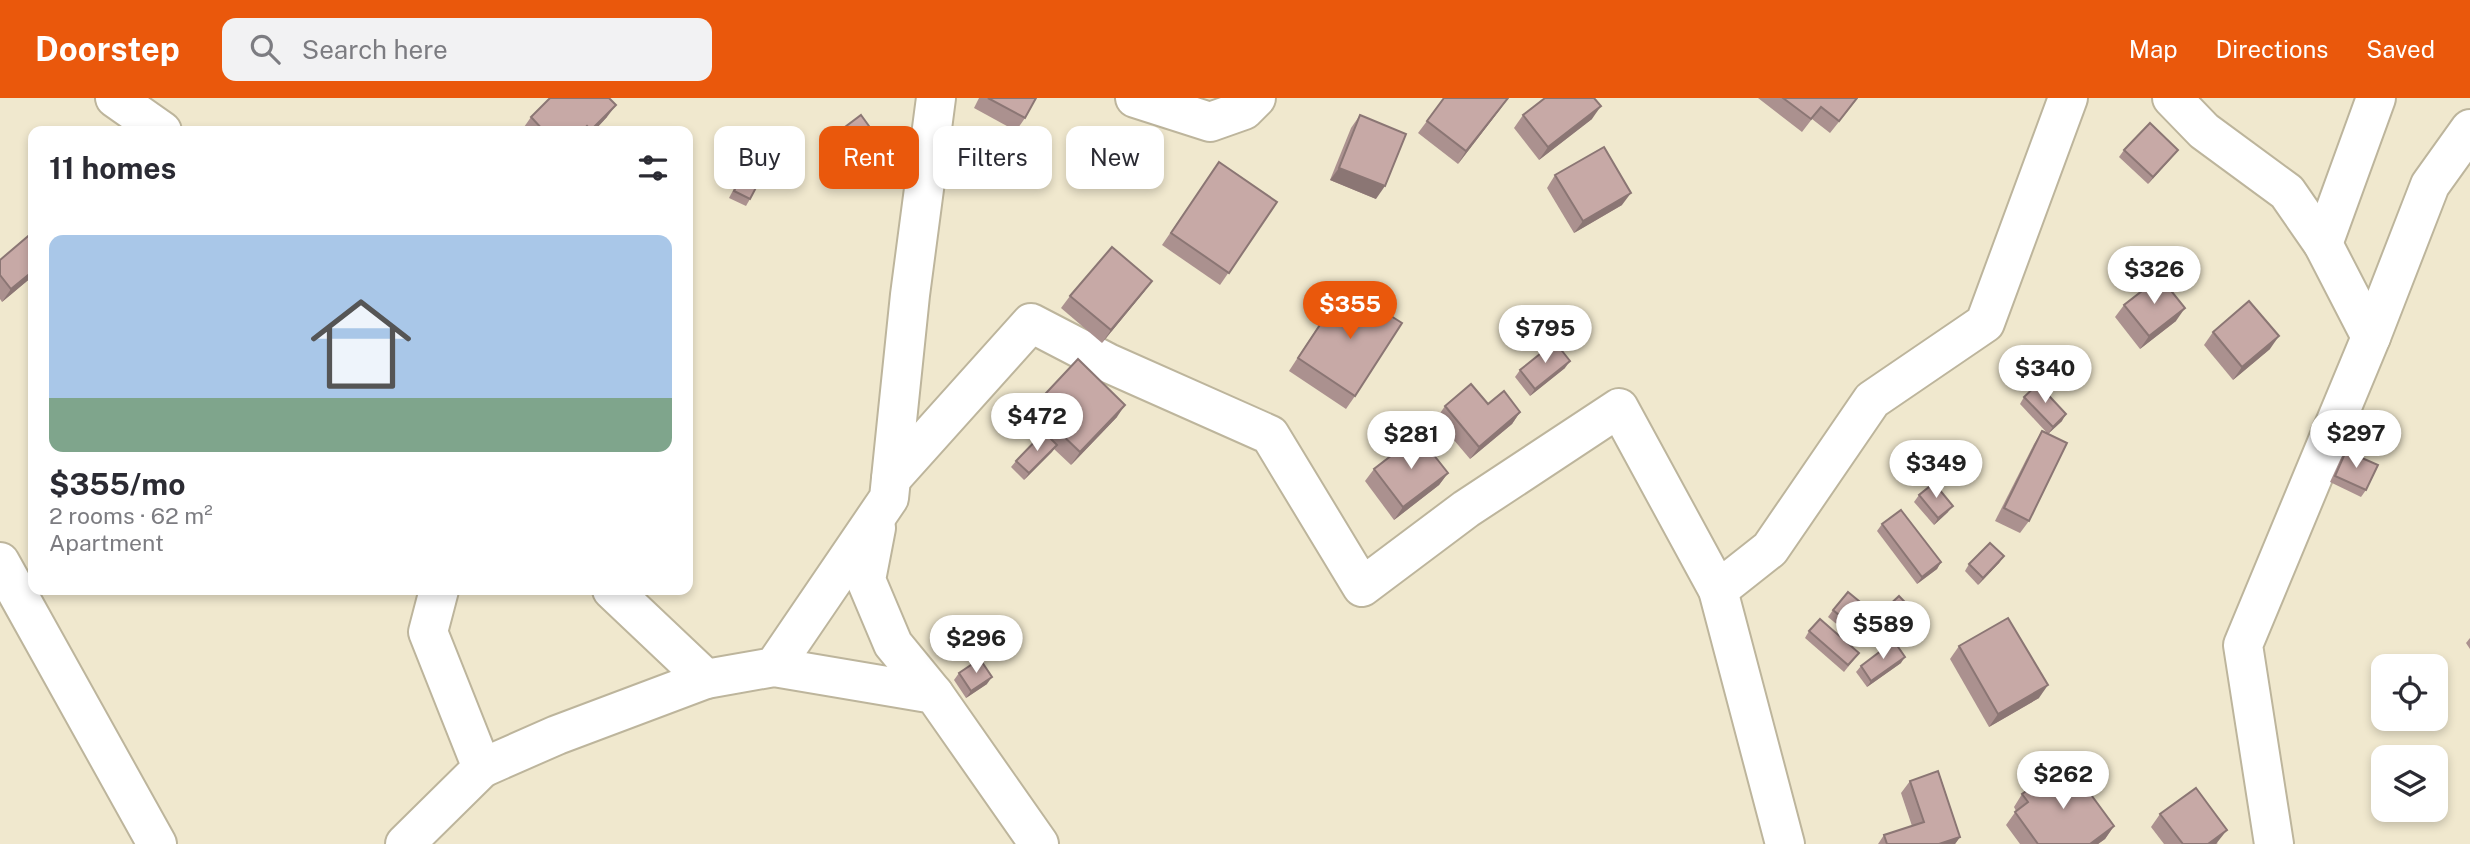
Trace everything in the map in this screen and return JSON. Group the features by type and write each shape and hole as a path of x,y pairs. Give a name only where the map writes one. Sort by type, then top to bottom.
{"street":[{"path":"115,98 155,126"},
{"path":"936,98 885,496 866,580 893,644 934,694 1039,844"},
{"path":"1135,98 1210,122 1244,110 1256,98"},
{"path":"1718,590 1770,549 1872,400 1985,323 2068,98"},
{"path":"2172,98 2204,131 2287,191 2323,244 2371,337"},
{"path":"2323,244 2376,98"},
{"path":"2274,844 2243,645 2371,337 2430,185 2470,129"},
{"path":"774,667 885,496 1031,323 1108,363 1270,435 1362,587 1465,509 1619,408 1718,590 1785,844"},
{"path":"0,562 157,844"},
{"path":"438,595 428,632 482,768"},
{"path":"617,595 706,679"},
{"path":"405,844 482,768 557,735 706,679 774,667 934,694"}],"building":[{"path":"550,98 609,98 616,105 595,126 539,126 531,117"},
{"path":"988,98 1036,98 1025,118"},
{"path":"1444,98 1508,98 1466,151 1427,121"},
{"path":"1545,98 1594,98 1601,106 1548,147 1523,115"},
{"path":"1783,98 1857,98 1839,121 1821,107 1811,119"},
{"path":"861,115 869,126 846,126"},
{"path":"1360,115 1406,134 1385,186 1339,168"},
{"path":"2150,123 2178,150 2153,177 2124,150"},
{"path":"1604,147 1631,193 1583,221 1555,175"},
{"path":"1219,162 1277,202 1229,273 1171,233"},
{"path":"735,189 755,189 750,199 734,191"},
{"path":"28,236 28,275 11,289 0,275 0,260"},
{"path":"1112,247 1152,281 1111,330 1070,296"},
{"path":"2160,277 2185,308 2149,336 2124,305"},
{"path":"1345,287 1402,323 1355,396 1298,358"},
{"path":"2249,301 2279,336 2242,367 2213,332"},
{"path":"1555,342 1570,361 1535,389 1520,370"},
{"path":"1078,359 1125,405 1080,452 1033,407"},
{"path":"1471,384 1488,404 1504,391 1520,412 1479,447 1445,406"},
{"path":"2038,384 2066,414 2053,427 2024,397"},
{"path":"2042,431 2067,443 2029,521 2004,508"},
{"path":"1044,432 1057,445 1029,473 1016,461"},
{"path":"1418,435 1448,473 1403,507 1374,469"},
{"path":"2346,451 2378,465 2366,490 2335,476"},
{"path":"1934,483 1953,506 1938,518 1919,495"},
{"path":"1901,510 1941,562 1922,577 1882,524"},
{"path":"1990,543 2004,556 1983,578 1969,564"},
{"path":"1848,592 1882,620 1867,638 1833,610"},
{"path":"1899,596 1919,617 1905,631 1885,609"},
{"path":"2008,618 2048,685 1998,714 1959,646"},
{"path":"1820,619 1859,653 1848,665 1809,631"},
{"path":"1894,641 1905,657 1871,681 1861,666"},
{"path":"980,659 992,677 971,691 959,673"},
{"path":"2067,762 2114,826 2090,844 2038,844 2015,812 2028,802 2022,794"},
{"path":"1938,771 1960,837 1939,844 1887,844 1884,835 1924,822 1910,781"},
{"path":"2196,788 2227,830 2208,844 2183,844 2160,814"}]}
